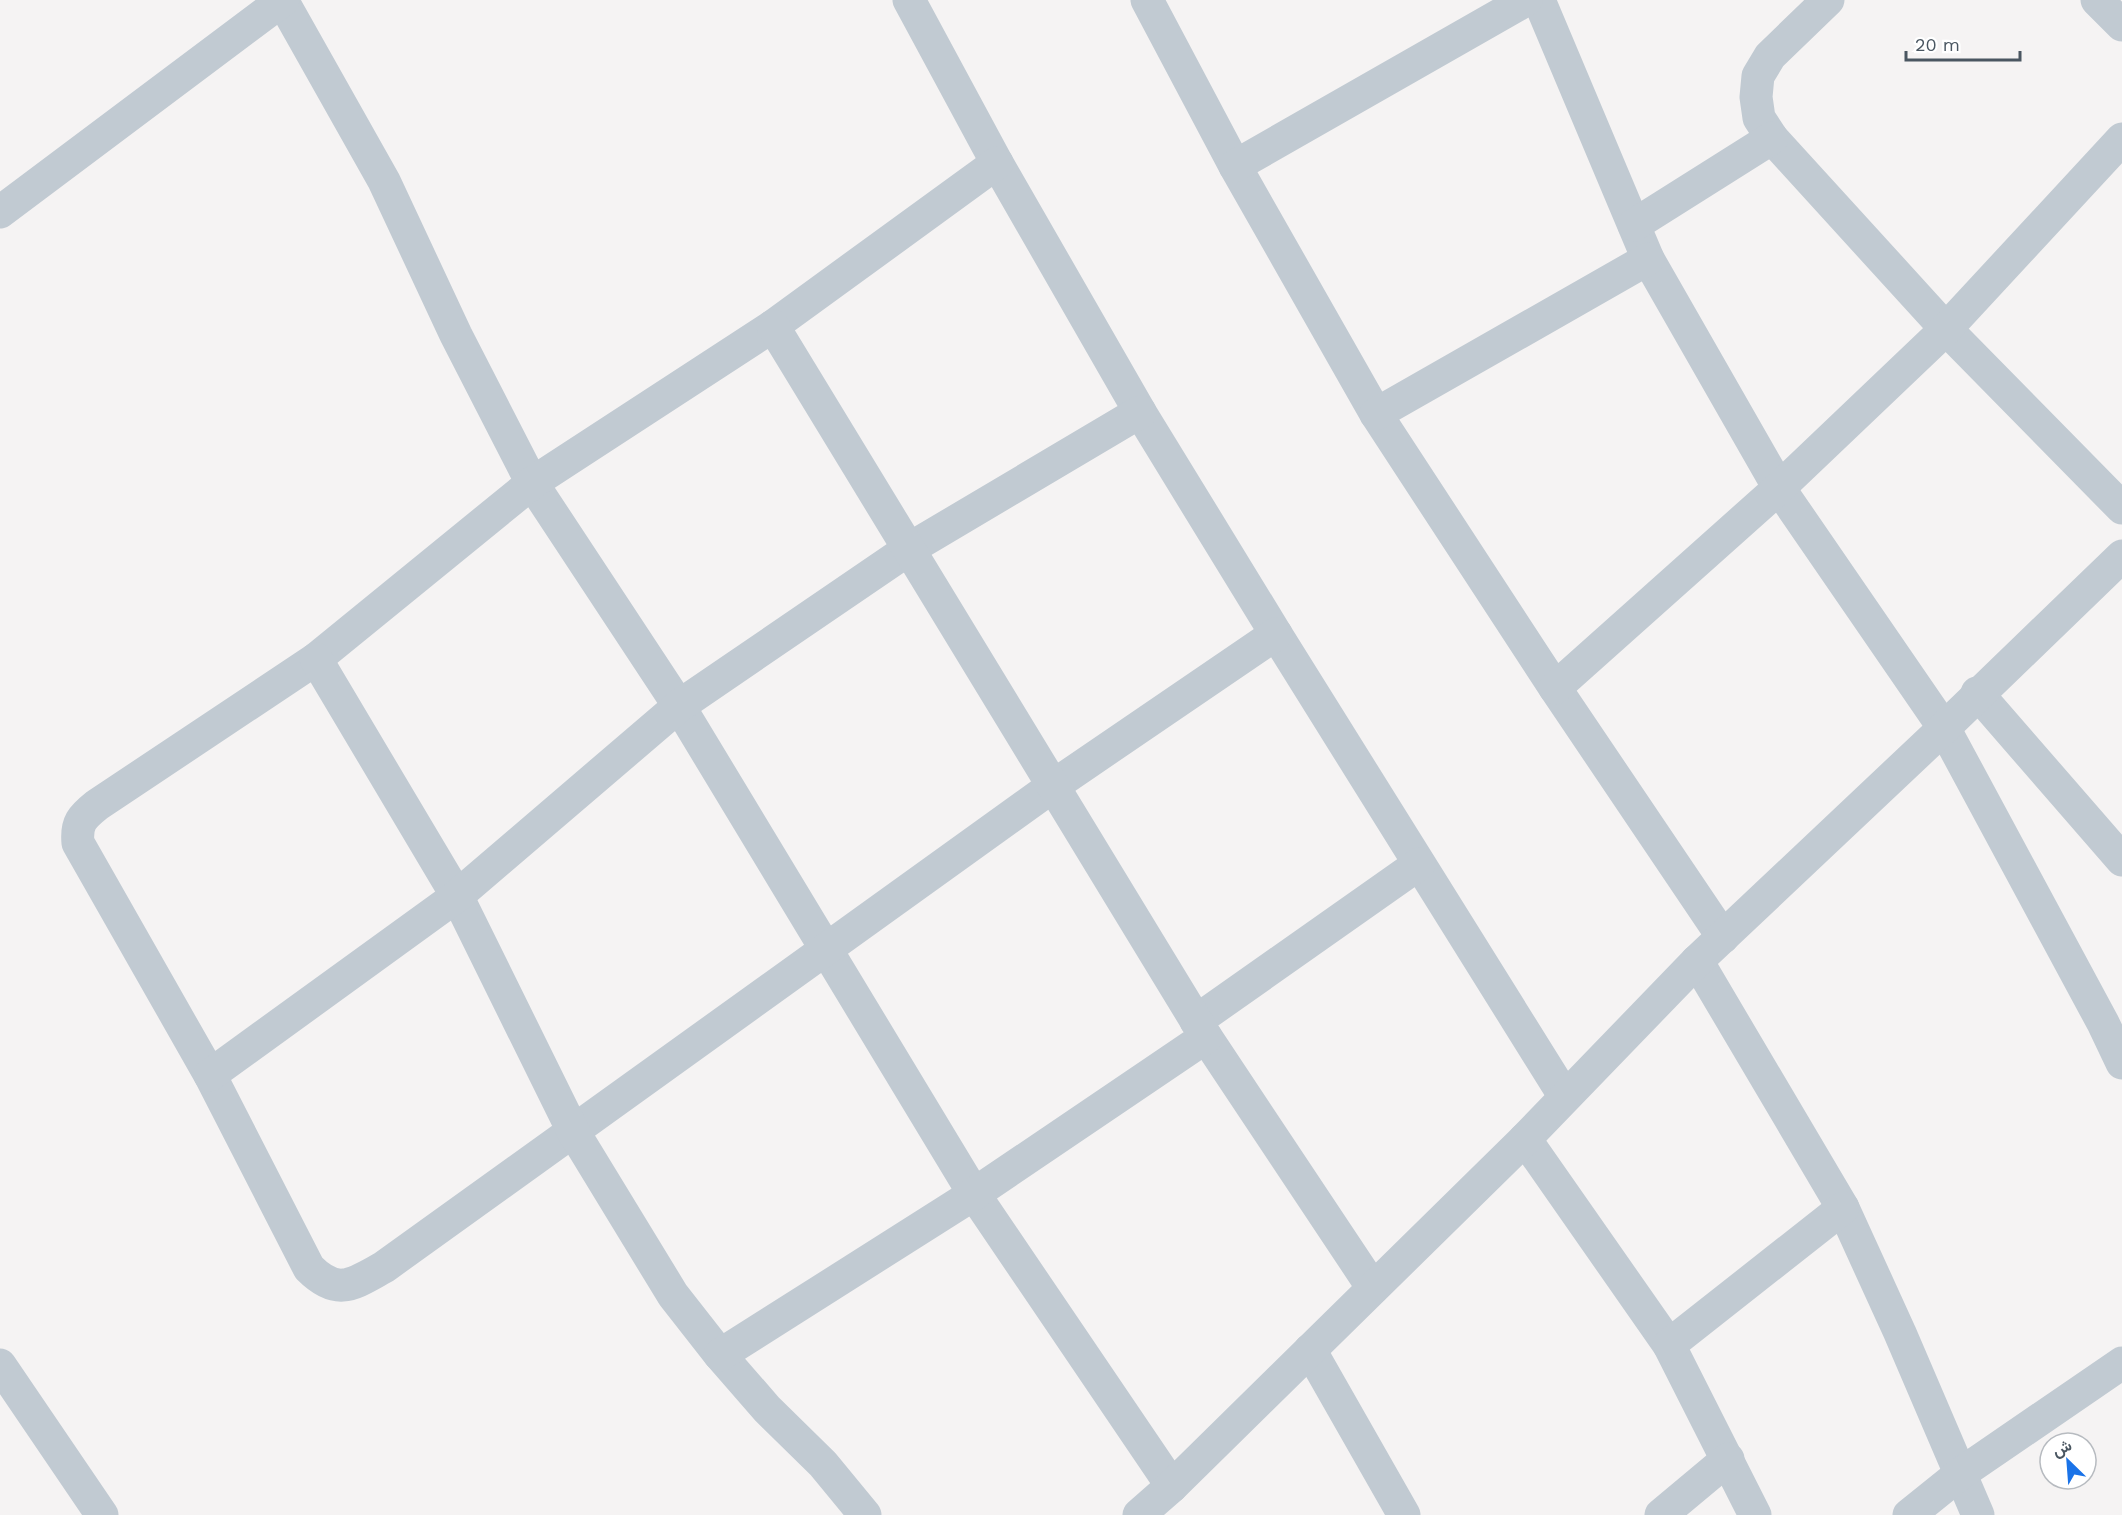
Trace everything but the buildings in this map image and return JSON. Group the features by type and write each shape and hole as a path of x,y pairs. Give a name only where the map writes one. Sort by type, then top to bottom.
{"street":[{"path":"0,212 282,0 384,181 456,335 531,483 679,706 974,1194 1172,1486"},
{"path":"909,0 996,163 1140,412 1565,1097"},
{"path":"1147,0 1235,166 1376,414 1555,688 1723,937"},
{"path":"1235,166 1526,0"},
{"path":"1539,0 1648,259 1779,488 1944,728 2112,1014 2122,1063"},
{"path":"1828,0 1770,56 1758,76 1756,98 1759,118 1772,138 1947,329 2122,508"},
{"path":"2097,0 2122,26"},
{"path":"1634,225 1772,138"},
{"path":"1555,688 1779,488 1947,329 2122,139"},
{"path":"996,163 773,326 531,483 315,659 97,805 82,818 77,832 78,843 210,1075 309,1268 321,1280 349,1285 384,1267 1053,786 1276,634"},
{"path":"1376,414 1648,259"},
{"path":"773,326 1201,1029 1373,1288"},
{"path":"210,1075 457,896 679,706 909,549 1140,412"},
{"path":"1139,1515 1172,1486 1525,1138 1697,961 2122,556"},
{"path":"315,659 457,896 573,1131 673,1295 720,1355 767,1409 823,1464 865,1515"},
{"path":"1977,693 2122,860"},
{"path":"720,1355 974,1194 1201,1029 1419,864"},
{"path":"1697,961 1843,1208 1900,1333 1978,1515"},
{"path":"1525,1138 1670,1345 1755,1515"},
{"path":"1670,1345 1843,1208"},
{"path":"1310,1350 1404,1515"},
{"path":"1909,1515 1960,1474 2122,1363"},
{"path":"0,1365 102,1515"},
{"path":"1661,1515 1728,1460"}]}
